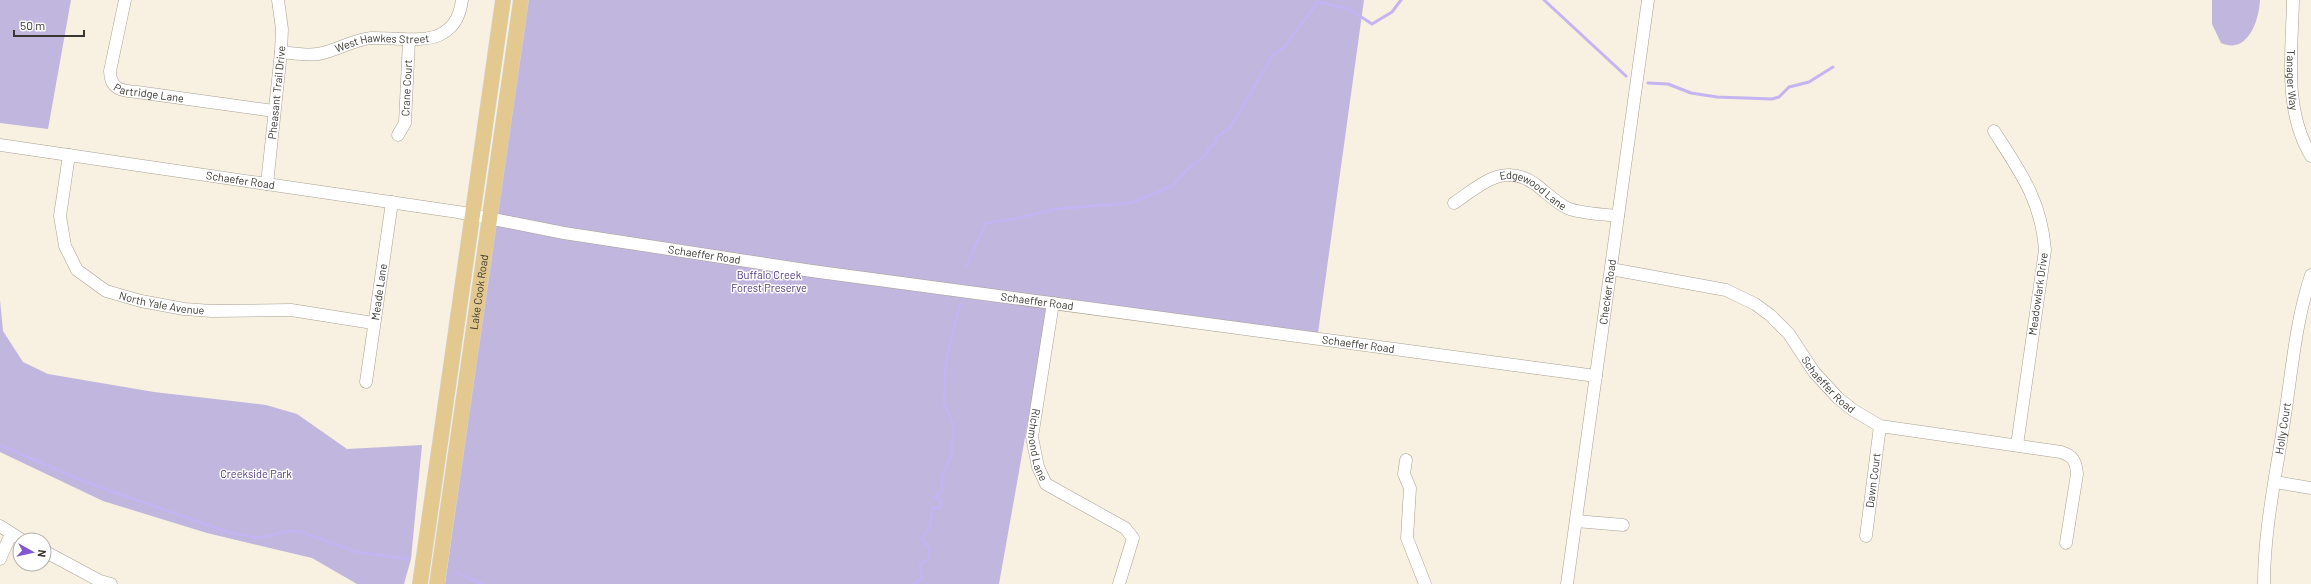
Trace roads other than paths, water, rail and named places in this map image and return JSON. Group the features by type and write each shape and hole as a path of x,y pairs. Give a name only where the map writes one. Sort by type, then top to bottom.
{"main road":[{"name":"Lake Cook Road","path":"437,584 480,216 503,0"},
{"name":"Lake Cook Road","path":"420,584 480,216 521,0"}],"street":[{"name":"Partridge Lane","path":"125,0 110,71 110,80 113,86 124,91 274,111"},
{"name":"Pheasant Trail Drive","path":"267,184 281,52 282,29 278,0"},
{"name":"West Hawkes Street","path":"281,52 318,54 353,41 372,38 409,40 442,34 452,25 459,15 462,0"},
{"name":"Checker Road","path":"1567,584 1648,0"},
{"name":"Tanager Way","path":"2293,0 2293,109 2298,129 2311,156"},
{"name":"Crane Court","path":"398,135 406,123 409,40"},
{"name":"Meadowlark Drive","path":"1994,131 2030,187 2041,217 2044,234 2045,250 2017,445"},
{"name":"Schaefer Road","path":"0,145 480,216"},
{"name":"North Yale Avenue","path":"69,155 60,216 65,246 77,270 106,291 141,301 184,309 212,311 291,310 373,323"},
{"name":"Edgewood Lane","path":"1454,203 1486,182 1503,174 1513,174 1534,184 1569,208 1618,216"},
{"name":"Meade Lane","path":"366,382 373,323 392,202"},
{"name":"Schaeffer Road","path":"480,216 564,233 812,271 1596,376"},
{"name":"Schaeffer Road","path":"1611,269 1726,290 1755,304 1770,315 1789,334 1814,372 1838,398 1853,410 1880,426 2017,445 2069,455 2074,458 2077,474 2066,543"},
{"name":"Holly Court","path":"2264,584 2275,482 2300,320 2311,275"},
{"name":"Richmond Lane","path":"1053,303 1032,437 1038,467 1046,484 1125,528 1133,538 1119,584"},
{"name":"Dawn Court","path":"1866,536 1880,426"},
{"path":"1406,460 1404,474 1410,488 1407,538 1425,584"},
{"path":"2275,482 2311,488"},
{"path":"1576,521 1622,526"},
{"path":"0,526 11,534 0,559"},
{"path":"52,556 100,581 111,584"}],"waterway":[{"path":"966,267 986,223 1014,219 1055,209 1131,203 1172,186 1187,170 1207,154 1208,149 1216,143 1216,138 1230,128 1273,55 1284,47 1318,2 1349,9 1372,24 1392,12 1401,0"},
{"path":"1544,0 1626,76"},
{"path":"1648,83 1668,84 1691,93 1717,97 1772,99 1779,97 1789,87 1809,82 1833,67"},
{"path":"913,584 922,578 920,564 928,560 930,548 922,539 930,527 932,508 941,508 941,501 935,497 942,491 942,475 952,455 953,424 944,404 946,361 960,304"},
{"path":"0,445 88,483 231,533 259,538 288,531 301,532 357,552 408,559"},
{"path":"457,573 483,584"}],"park label":[{"name":"Buffalo Creek Forest Preserve","path":"769,281"},
{"name":"Creekside Park","path":"256,474"}]}
